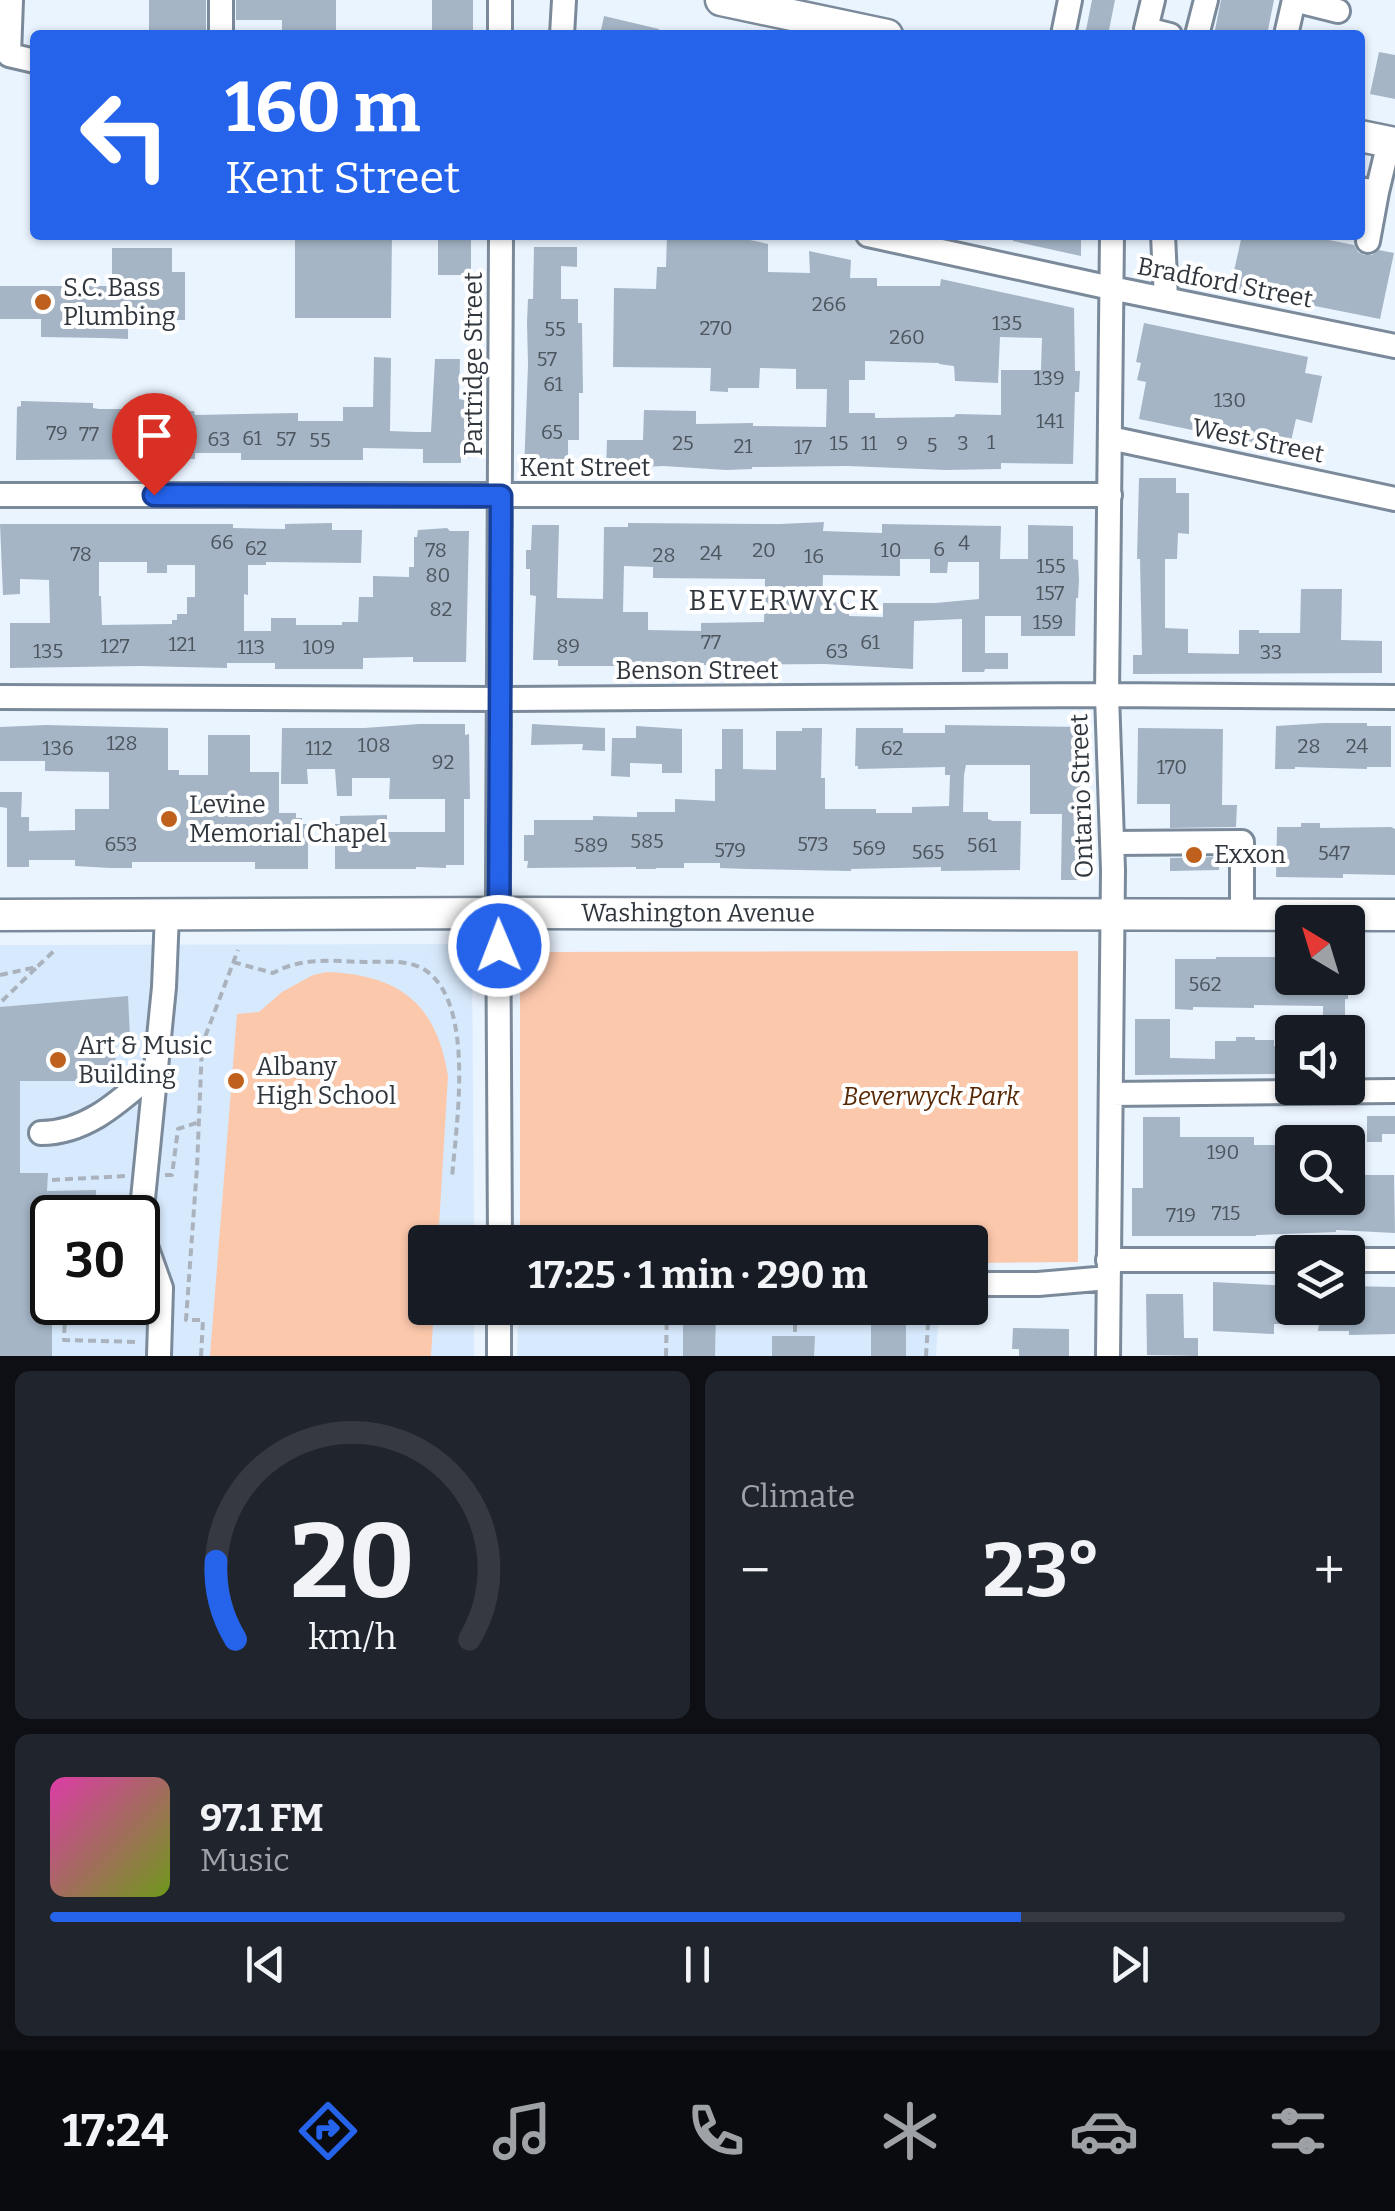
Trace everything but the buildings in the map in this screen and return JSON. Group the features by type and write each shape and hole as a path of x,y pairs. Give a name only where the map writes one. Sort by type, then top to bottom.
{"main road":[{"path":"720,0 862,30"},
{"name":"Washington Avenue","path":"0,915 1395,915"}],"street":[{"path":"11,0 9,54 30,60"},
{"path":"221,0 221,30"},
{"path":"500,0 500,30"},
{"path":"562,30 564,0"},
{"path":"1064,30 1070,0"},
{"path":"1152,0 1146,28 1153,30"},
{"path":"1198,30 1206,0"},
{"path":"1287,30 1294,0 1339,5 1334,30"},
{"path":"1368,241 1369,191 1381,140"},
{"name":"Partridge Street","path":"500,1225 502,240"},
{"name":"Bradford Street","path":"891,240 1395,346"},
{"name":"Ontario Street","path":"1108,1356 1112,843 1107,694 1112,240"},
{"path":"1163,240 1166,299"},
{"name":"West Street","path":"1110,438 1395,498"},
{"name":"Kent Street","path":"0,494 1110,495"},
{"name":"Benson Street","path":"0,697 1395,697"},
{"path":"1112,843 1242,842 1242,915"},
{"path":"159,1350 161,1288 140,1229 164,986 167,914"},
{"path":"41,1132 60,1133 81,1125 114,1106 156,1070"},
{"path":"1111,1094 1395,1092"},
{"path":"1365,1260 1395,1260"},
{"path":"988,1284 1038,1284 1108,1269 1275,1261"},
{"path":"498,1356 499,1325"}],"path":[{"path":"2,1001 55,950"},
{"path":"201,1356 203,1320 186,1320 202,1045 238,950"},
{"path":"233,962 273,973 304,962 399,962 423,969 439,983 459,1040 452,1178"},
{"path":"0,975 37,968"},
{"path":"65,1325 64,1340 159,1350"},
{"path":"666,1325 666,1356"},
{"path":"795,1325 795,1332"},
{"path":"926,1356 927,1325"}],"shaded area":[{"name":"Albany High School","path":"472,944 474,1225 408,1225 408,1325 474,1325 474,1356 0,1356 0,945"},
{"path":"518,1325 938,1325 936,1356 517,1356"}],"green space":[{"name":"Beverwyck Park","path":"1078,951 1078,1262 988,1263 988,1225 520,1225 520,952"},
{"path":"353,974 394,987 424,1012 442,1051 448,1076 439,1225 408,1225 408,1325 433,1325 431,1356 210,1356 237,1014 259,1012 282,992 313,975"}],"place":[{"name":"S.C. Bass Plumbing","path":"43,302"},
{"name":"Levine Memorial Chapel","path":"169,819"},
{"name":"Exxon","path":"1194,855"},
{"name":"Art & Music Building","path":"58,1060"},
{"name":"Albany High School","path":"236,1081"}],"district":[{"name":"BEVERWYCK","path":"785,600"}],"route":[{"path":"154,495 501,496 499,946"}]}
